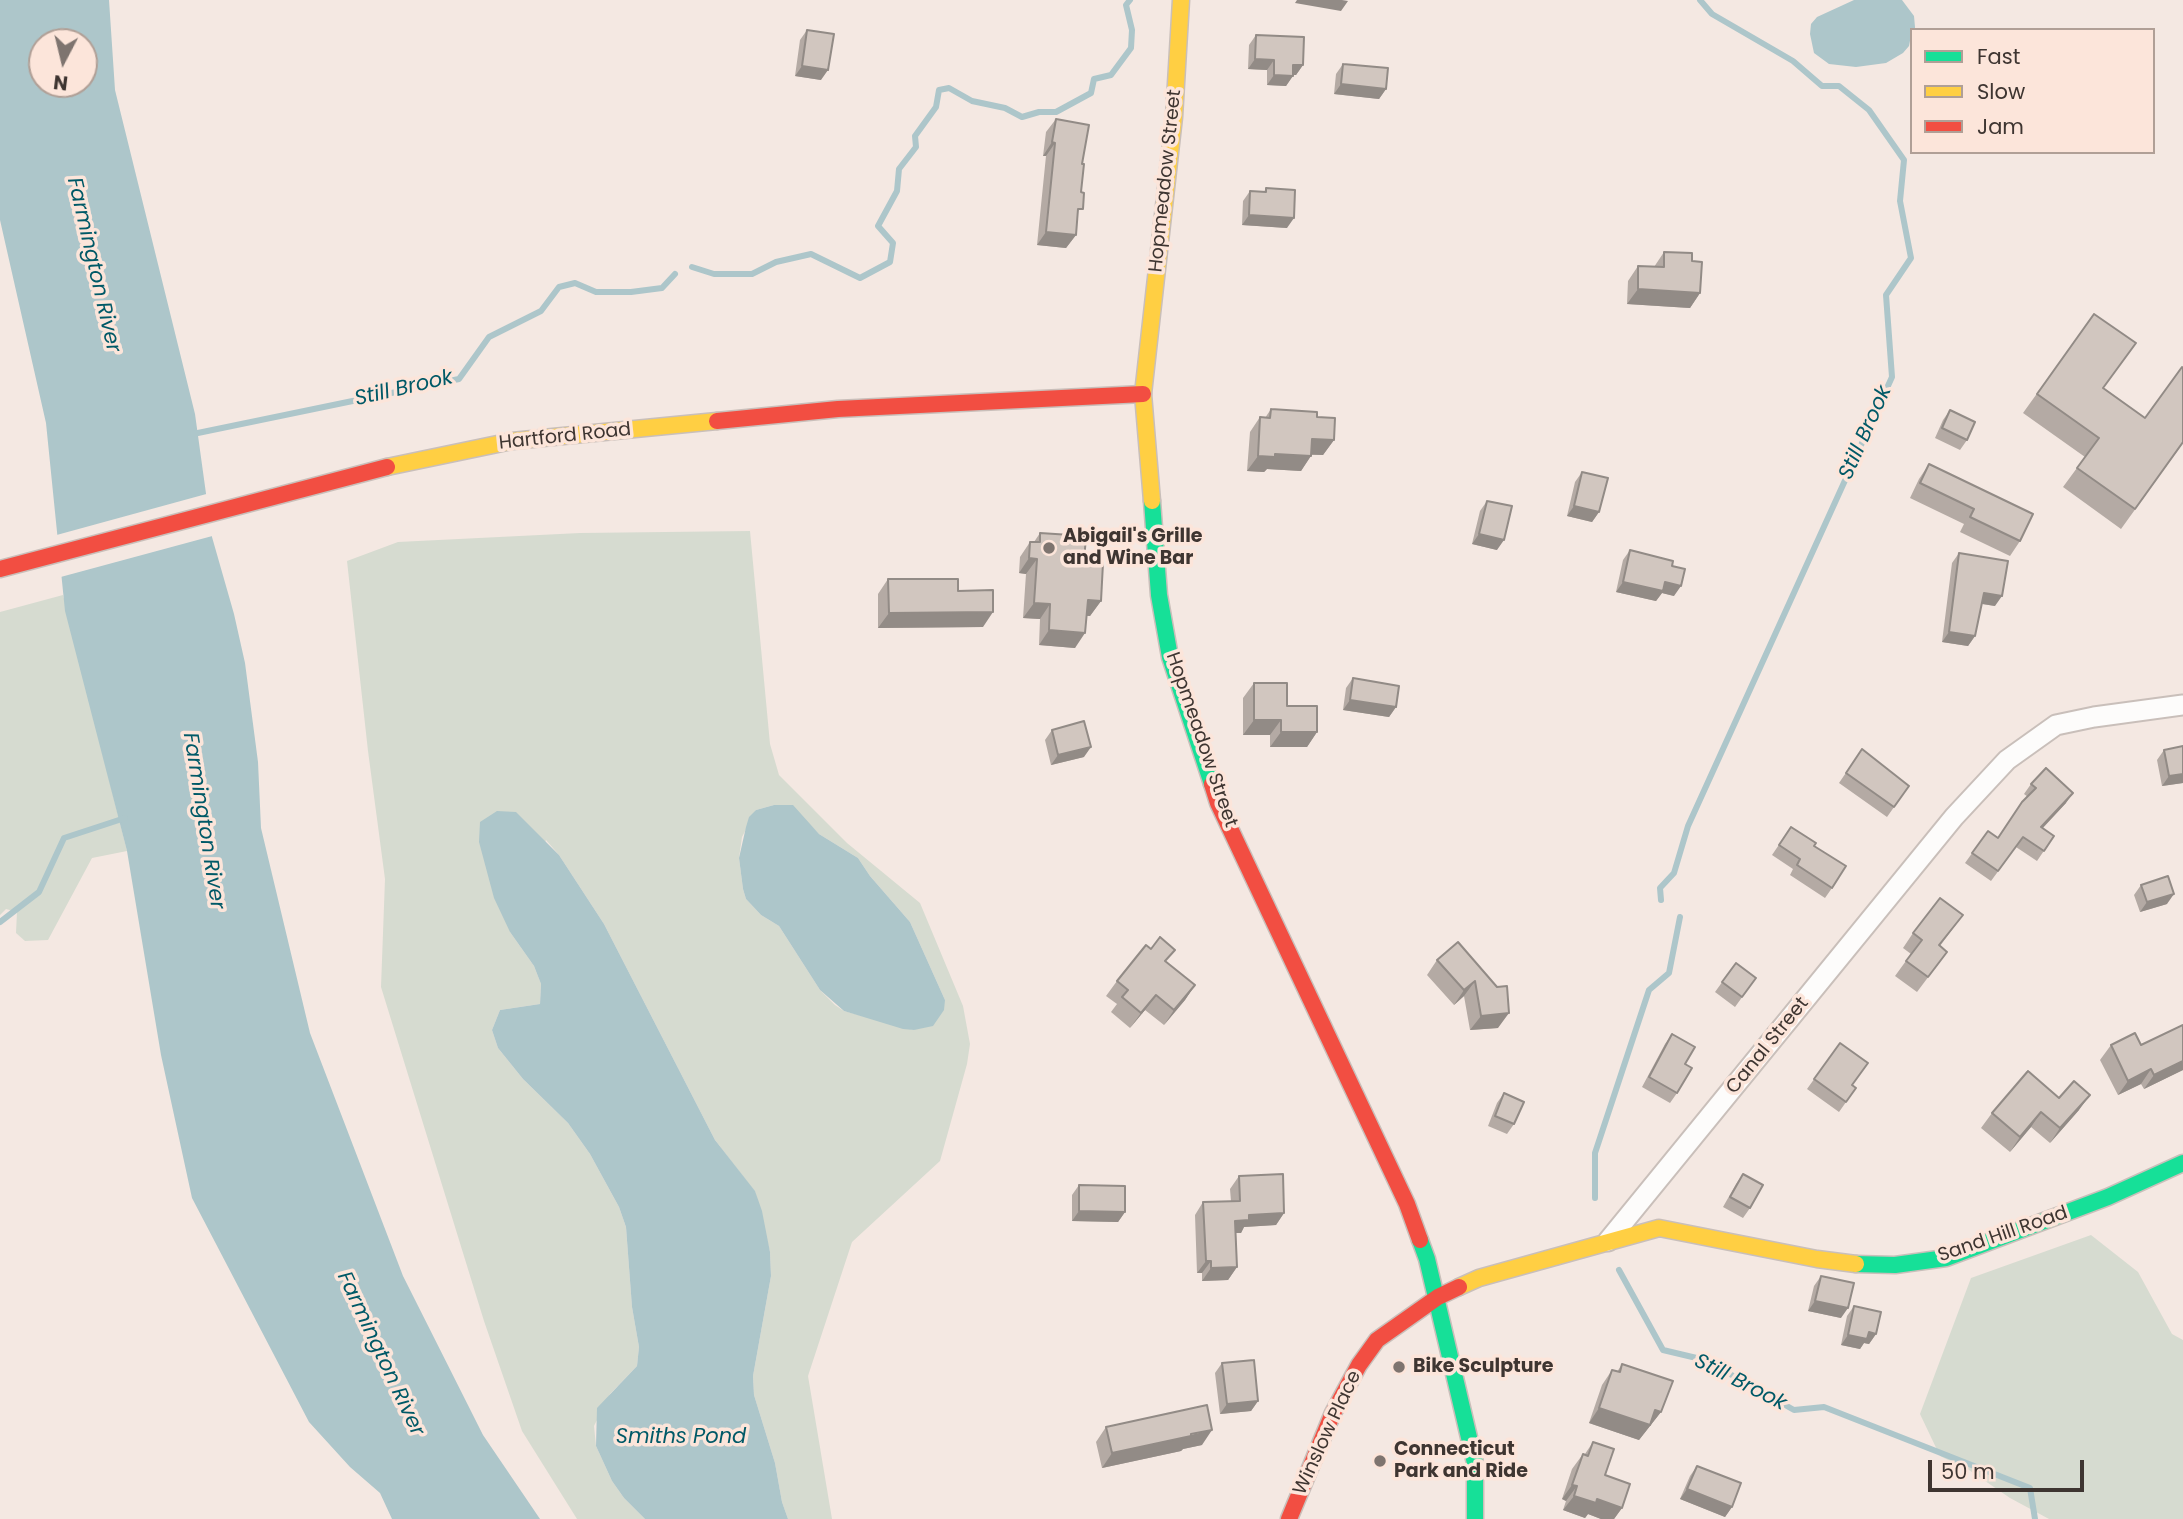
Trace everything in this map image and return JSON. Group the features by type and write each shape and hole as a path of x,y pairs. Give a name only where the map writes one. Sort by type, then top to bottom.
{"main road":[{"name":"Hopmeadow Street","path":"1181,0 1174,117 1143,394 1159,595 1170,657 1218,803 1407,1204 1427,1259 1475,1463 1475,1519"},
{"name":"Hartford Road","path":"0,569 406,462 524,440 838,409 1143,394"},
{"name":"Sand Hill Road","path":"1608,1241 1659,1228 1817,1259 1861,1265 1908,1264 1946,1258 2108,1197 2183,1163"},
{"path":"1438,1297 1479,1278 1608,1241"},
{"name":"Winslow Place","path":"1289,1519 1324,1432 1359,1365 1377,1340 1438,1297"}],"street":[{"name":"Canal Street","path":"1608,1241 1954,817 2007,760 2056,725 2183,705"}],"shaded area":[{"path":"750,531 770,744 779,775 847,843 920,903 963,1006 970,1044 940,1161 852,1242 808,1376 832,1519 788,1519 775,1463 754,1395 753,1376 771,1276 770,1252 755,1192 715,1140 604,924 559,855 546,840 510,932 534,966 541,984 540,1004 500,1010 492,1030 498,1048 523,1079 568,1123 590,1154 619,1207 626,1227 632,1307 639,1347 637,1366 610,1394 594,1426 596,1446 612,1481 645,1519 577,1519 522,1431 484,1321 381,987 385,879 347,561 398,542 580,533","holes":["774,805 804,820 819,834 858,858 910,922 945,1000 914,1030 844,1011 835,1005 820,990 779,926 761,915 746,899 739,858 742,837 756,810"]},
{"path":"63,595 127,851 92,858 48,940 25,941 16,933 17,912 6,909 0,915 0,612"},
{"path":"2091,1235 2138,1272 2172,1334 2183,1340 2183,1519 2049,1519 2010,1498 1969,1470 1940,1456 1920,1414 1971,1278"}],"water":[{"name":"Farmington River","path":"0,0 109,0 115,90 195,414 212,537 245,663 258,762 261,828 310,1033 403,1276 483,1435 540,1519 392,1519 380,1493 350,1467 309,1422 192,1198 161,1055 127,851 65,611 46,423 0,220"},
{"path":"1854,0 1902,0 1914,16 1915,28 1910,28 1909,46 1886,63 1856,67 1829,64 1814,53 1810,34 1811,24 1817,17"},
{"path":"774,805 793,805 819,834 858,858 910,922 945,1000 944,1010 933,1026 903,1029 844,1011 820,990 779,926 761,915 746,899 739,858 746,827 749,817 756,810"},
{"name":"Smiths Pond","path":"497,811 516,812 559,855 604,924 715,1140 755,1191 770,1252 771,1276 753,1376 754,1395 775,1463 788,1519 645,1519 612,1481 596,1446 597,1408 637,1366 639,1347 632,1307 626,1227 619,1207 590,1154 568,1123 523,1079 498,1048 492,1030 500,1010 540,1004 541,984 534,966 510,932 494,898 479,842 480,822"}],"pier":[{"path":"210,493 216,535 57,578 53,536"}],"building":[{"path":"807,30 834,34 828,70 802,66"},
{"path":"1256,35 1304,37 1303,65 1293,65 1293,76 1274,75 1274,60 1255,59"},
{"path":"1343,64 1388,68 1386,89 1341,84"},
{"path":"1056,119 1089,125 1082,164 1083,209 1078,209 1076,235 1046,232"},
{"path":"1266,188 1295,190 1294,218 1249,215 1250,191 1266,192"},
{"path":"1664,252 1692,253 1692,261 1702,262 1700,293 1638,289 1638,266 1664,267"},
{"path":"2094,314 2136,343 2103,388 2145,418 2183,368 2183,442 2135,509 2077,468 2099,438 2037,394"},
{"path":"1271,409 1317,412 1317,417 1335,418 1334,440 1312,439 1311,456 1258,456 1260,417 1270,418"},
{"path":"1950,410 1975,422 1967,440 1942,428"},
{"path":"1929,464 2033,514 2020,541 1970,517 1974,509 1920,483"},
{"path":"1582,472 1608,478 1599,512 1574,506"},
{"path":"1487,501 1512,506 1504,540 1479,534"},
{"path":"1040,533 1086,536 1084,562 1103,563 1101,601 1088,600 1085,633 1049,630 1050,604 1034,603 1037,559 1029,558 1030,542 1040,542"},
{"path":"1630,550 1673,561 1672,566 1685,569 1681,586 1665,582 1663,591 1623,582"},
{"path":"1959,553 2008,561 2002,596 1984,593 1975,636 1949,632"},
{"path":"888,579 958,579 958,591 993,590 993,612 889,613"},
{"path":"1353,678 1399,686 1396,707 1350,700"},
{"path":"1254,683 1287,683 1287,706 1317,706 1317,732 1281,732 1281,720 1254,720"},
{"path":"1084,721 1091,747 1058,755 1052,730"},
{"path":"2183,746 2183,774 2169,776 2164,750"},
{"path":"1862,749 1909,786 1894,807 1846,773"},
{"path":"2046,768 2073,793 2041,827 2054,836 2044,851 2023,837 1998,871 1972,853 1988,831 1998,838 2022,802 2036,788 2031,784"},
{"path":"1791,827 1816,843 1814,846 1846,866 1832,888 1797,865 1800,859 1779,845"},
{"path":"2168,876 2174,894 2147,902 2141,885"},
{"path":"1940,898 1963,915 1939,945 1947,952 1928,977 1906,961 1922,940 1913,933"},
{"path":"1160,937 1175,950 1165,961 1195,985 1174,1010 1156,995 1141,1013 1122,997 1128,990 1117,981 1146,945 1151,949"},
{"path":"1458,942 1497,987 1507,986 1509,1013 1481,1016 1475,981 1464,990 1437,960"},
{"path":"1736,963 1756,978 1742,997 1722,982"},
{"path":"2183,1025 2183,1061 2154,1075 2151,1069 2128,1081 2111,1045 2135,1033 2141,1045"},
{"path":"1672,1034 1695,1047 1685,1064 1692,1068 1677,1093 1649,1077"},
{"path":"1840,1043 1868,1063 1852,1085 1856,1088 1846,1102 1814,1079"},
{"path":"2028,1071 2059,1098 2074,1081 2090,1095 2060,1128 2041,1112 2020,1137 1992,1113"},
{"path":"1504,1093 1524,1102 1514,1124 1495,1116"},
{"path":"1283,1174 1284,1213 1249,1215 1249,1220 1235,1221 1237,1267 1211,1268 1211,1261 1206,1261 1203,1202 1240,1201 1239,1176"},
{"path":"1743,1174 1763,1185 1750,1208 1730,1197"},
{"path":"1079,1185 1125,1186 1125,1212 1079,1211"},
{"path":"1821,1276 1854,1283 1848,1308 1815,1301"},
{"path":"1854,1306 1881,1312 1876,1334 1869,1332 1867,1339 1848,1335"},
{"path":"1254,1360 1258,1401 1227,1404 1222,1363"},
{"path":"1622,1364 1673,1381 1661,1412 1655,1410 1650,1425 1599,1408 1612,1370 1620,1372"},
{"path":"1207,1405 1212,1430 1112,1453 1106,1427"},
{"path":"1593,1442 1614,1449 1605,1475 1630,1484 1622,1508 1597,1499 1596,1503 1574,1496 1577,1486 1572,1485 1583,1454 1588,1456"},
{"path":"1697,1466 1741,1483 1732,1507 1687,1489"}],"waterway":[{"name":"Still Brook","path":"692,267 714,274 752,274 776,262 811,254 860,278 890,262 893,243 878,226 897,191 899,169 916,147 915,136 936,107 939,90 949,88 972,101 1005,108 1022,117 1039,112 1056,112 1091,93 1094,79 1111,75 1131,48 1132,30 1126,5 1130,0"},
{"name":"Still Brook","path":"1661,900 1660,888 1674,873 1688,826 1892,377 1886,295 1911,258 1900,201 1904,160 1869,110 1839,86 1822,86 1793,61 1712,14 1700,0"},
{"name":"Still Brook","path":"193,434 459,379 489,337 541,311 559,287 575,283 596,292 631,292 662,288 675,274"},
{"path":"0,922 39,892 64,838 125,818"},
{"name":"Still Brook","path":"1595,1198 1595,1153 1649,990 1669,973 1680,917"},
{"name":"Still Brook","path":"1619,1270 1663,1350 1705,1360 1794,1410 1824,1407 2030,1488 2035,1519"}],"traffic: fast":[{"path":"1152,501 1159,595 1170,657 1212,784"},
{"path":"1856,1264 1895,1265 1946,1258 2108,1197 2183,1163"},
{"path":"1420,1240 1427,1259 1475,1463 1475,1519"}],"traffic: slow":[{"path":"1152,501 1143,394 1174,117 1181,0"},
{"path":"387,467 512,441 717,421"},
{"path":"1459,1287 1479,1278 1659,1228 1856,1264"}],"traffic: jam":[{"path":"717,421 838,409 1143,394"},
{"path":"0,569 387,467"},
{"path":"1212,784 1218,803 1407,1204 1420,1240"},
{"path":"1289,1519 1333,1413 1359,1365 1377,1340 1438,1297 1459,1287"}],"place":[{"name":"Abigail's Grille and Wine Bar","path":"1049,548"},
{"name":"Bike Sculpture","path":"1399,1367"},
{"name":"Connecticut Park and Ride","path":"1380,1461"}]}
